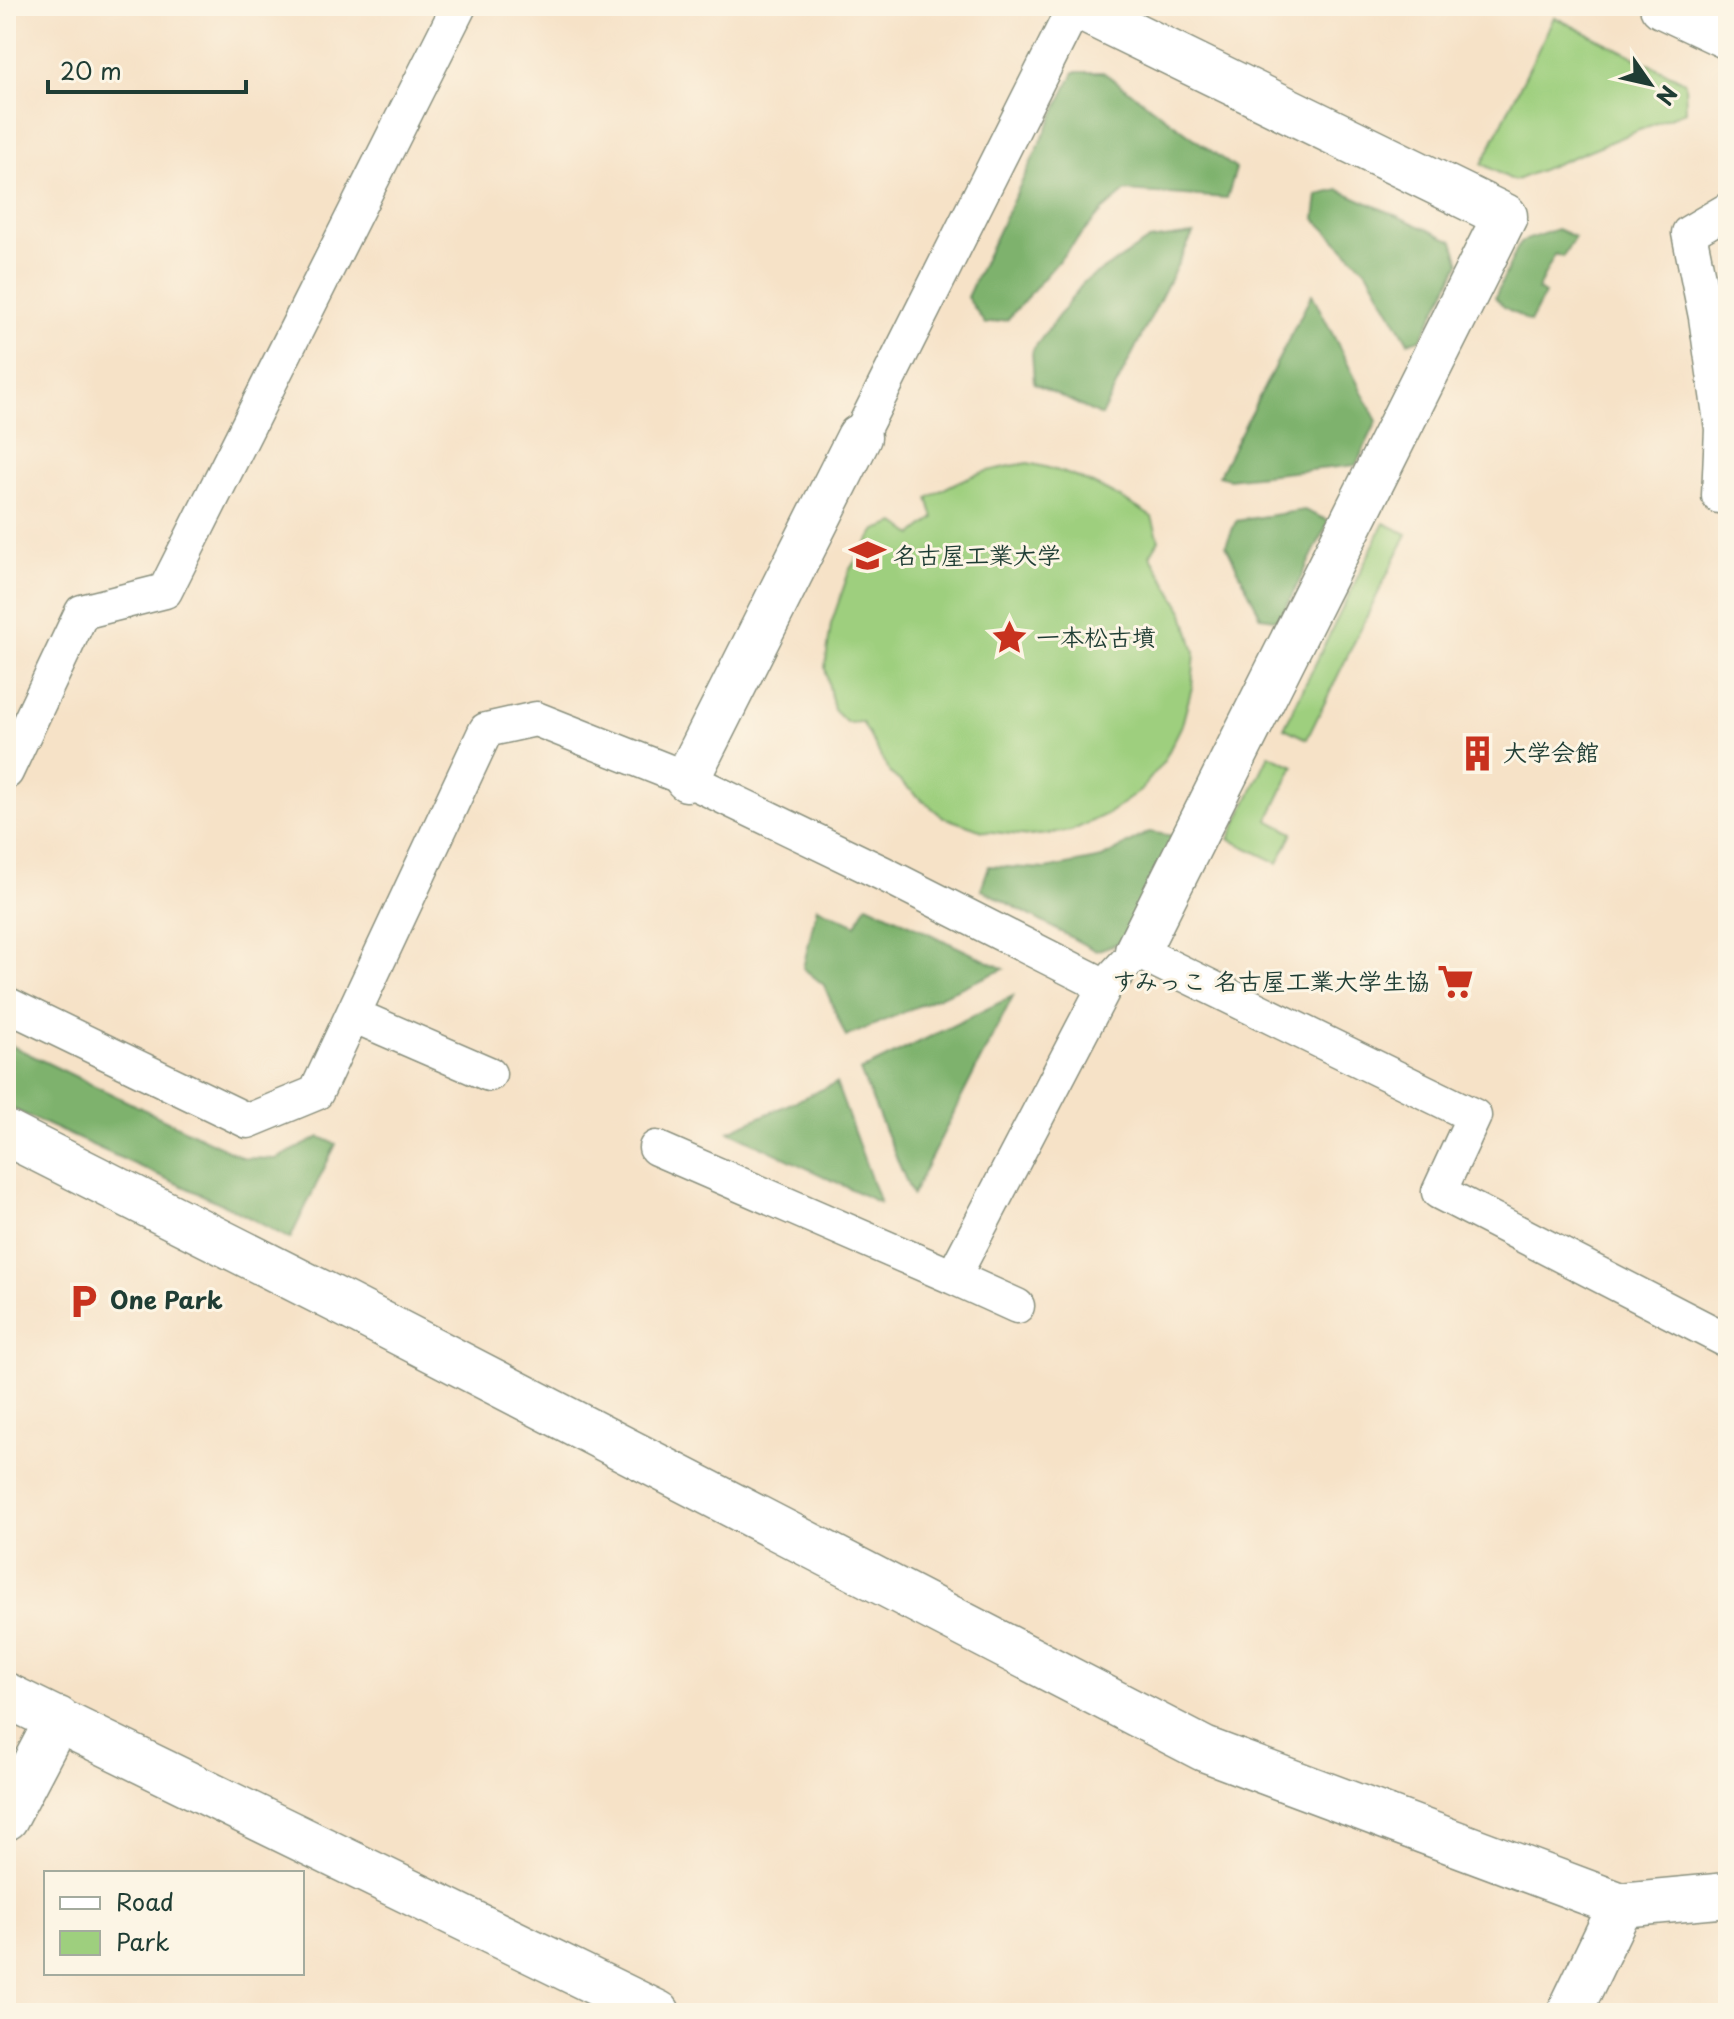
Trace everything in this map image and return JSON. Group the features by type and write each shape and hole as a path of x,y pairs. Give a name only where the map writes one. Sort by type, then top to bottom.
{"street":[{"path":"1075,6 1505,216 1137,951"},
{"path":"1662,6 1728,37"},
{"path":"687,779 859,437"},
{"path":"6,1133 1204,1749 1621,1905 1728,1895"},
{"path":"6,1695 658,2013"},
{"path":"6,1818 58,1719"},
{"path":"1569,2013 1621,1905"}],"lane":[{"path":"6,772 82,612 165,591 459,6"},
{"path":"859,437 1075,6"},
{"path":"1719,496 1722,429 1706,317 1689,233 1728,210"},
{"path":"6,1004 248,1121 316,1093 486,730 536,719 687,779 1105,986"},
{"path":"953,1277 1105,986 1137,951 1474,1116 1439,1192 1728,1341"},
{"path":"353,1015 489,1074"},
{"path":"656,1148 1017,1306"}],"green space":[{"path":"1554,17 1685,82 1686,111 1514,181 1482,164"},
{"path":"1074,72 1103,72 1236,169 1227,198 1126,191 1102,211 1007,320 985,324 967,297"},
{"path":"1339,190 1453,241 1460,263 1421,339 1408,342 1368,272 1315,219 1318,195"},
{"path":"1557,229 1575,237 1563,257 1555,254 1537,290 1545,294 1530,322 1504,307 1495,297 1520,242"},
{"path":"1193,234 1101,416 1034,383 1032,351 1084,282 1149,240"},
{"path":"1312,294 1377,421 1356,465 1228,479 1219,475"},
{"name":"一本松古墳","path":"1028,463 1093,484 1152,517 1159,540 1150,555 1184,613 1195,652 1192,687 1182,725 1164,761 1140,791 1109,813 1071,831 1030,836 983,831 943,817 890,773 862,722 847,723 834,710 825,668 831,624 850,569 876,530 896,523 913,535 934,518 928,498 976,474"},
{"path":"1304,510 1329,521 1280,620 1261,617 1226,545 1236,521"},
{"path":"1384,523 1407,534 1307,739 1284,728"},
{"path":"1269,755 1294,766 1268,820 1293,833 1278,863 1229,839"},
{"path":"1149,832 1174,836 1121,942 1096,951 981,889 989,866 1046,869 1102,858"},
{"path":"867,904 1004,969 846,1037 824,985 803,968 817,907 856,925"},
{"path":"1013,996 912,1195 860,1071"},
{"path":"6,1043 244,1158 276,1159 320,1137 336,1144 290,1239 231,1208 6,1106"},
{"path":"836,1083 880,1203 729,1131"}],"place":[{"name":"名古屋工業大学","path":"867,556"},
{"name":"一本松古墳","path":"1010,638"},
{"name":"大学会館","path":"1477,753"},
{"name":"すみっこ 名古屋工業大学生協","path":"1456,982"},
{"name":"One Park","path":"84,1301"}]}
